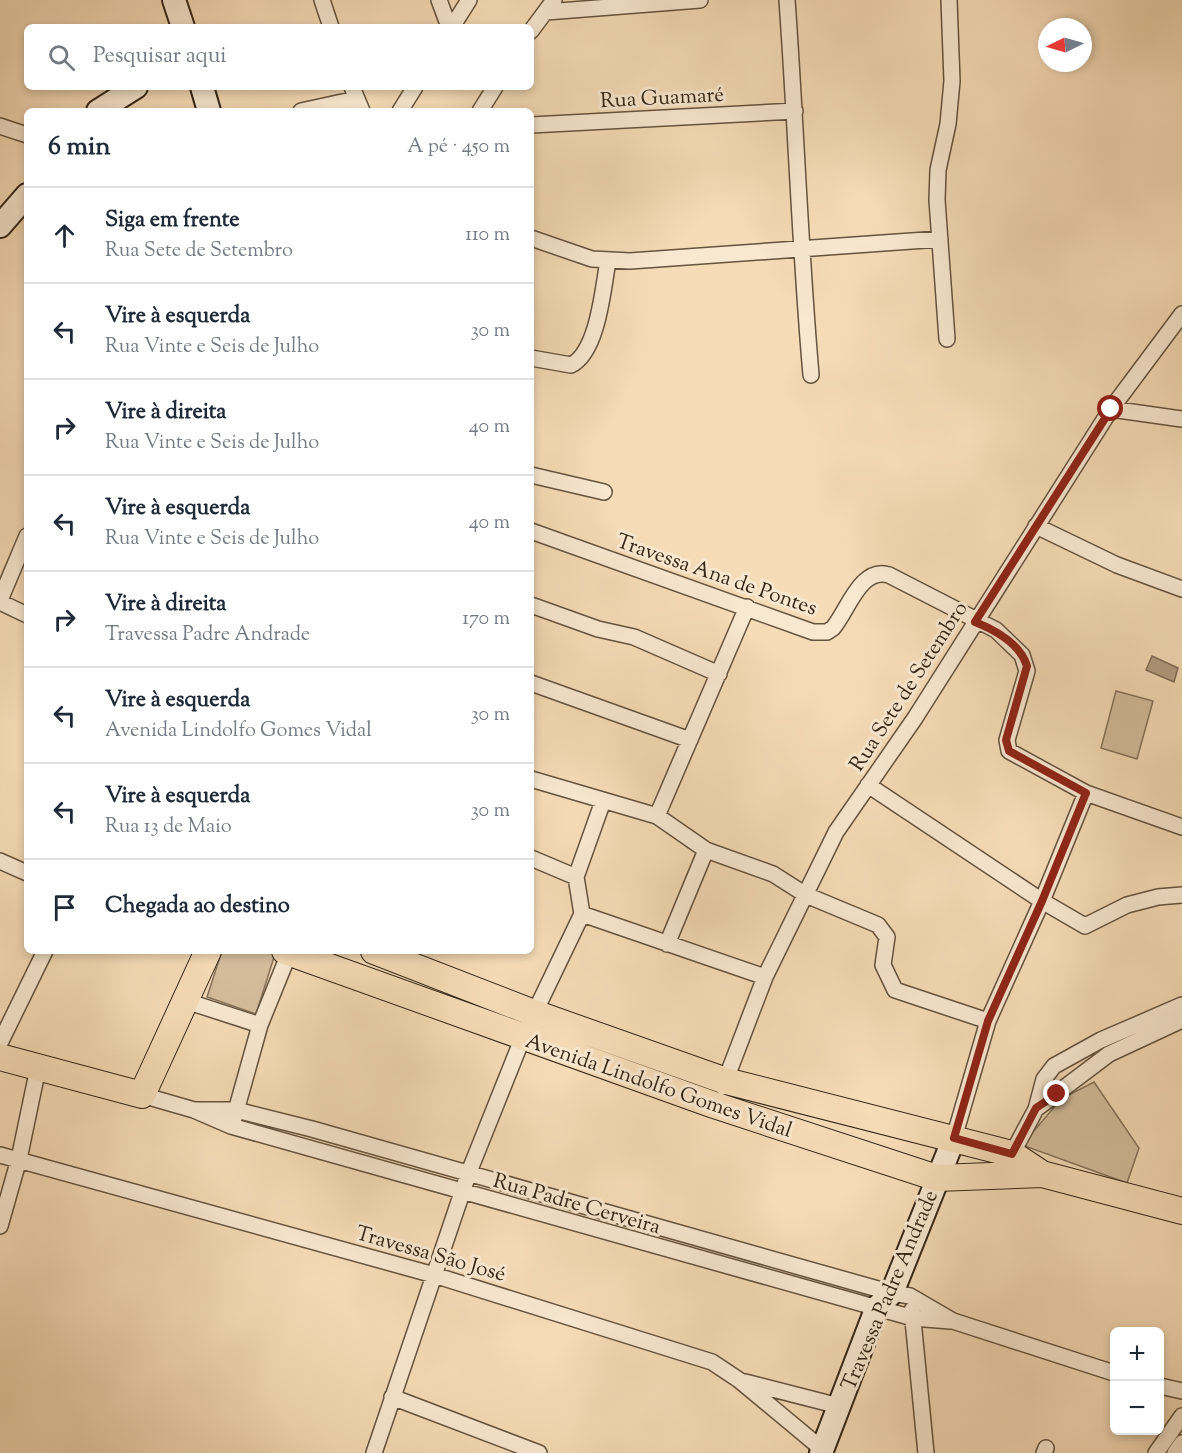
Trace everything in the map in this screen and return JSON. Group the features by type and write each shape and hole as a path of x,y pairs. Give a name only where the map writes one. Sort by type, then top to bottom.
{"main road":[{"path":"142,1095 186,1000 202,954"},
{"name":"Avenida Lindolfo Gomes Vidal","path":"294,954 714,1105 937,1178 1042,1174 1182,1211"},
{"name":"Avenida Lindolfo Gomes Vidal","path":"382,954 534,1013 726,1081 1012,1154 1042,1174"},
{"name":"Rua Padre Cerveira","path":"0,1058 142,1095"}],"street":[{"path":"174,0 182,24"},
{"path":"322,0 330,24"},
{"path":"439,0 450,24"},
{"path":"453,24 469,0"},
{"path":"534,27 550,6 700,0"},
{"path":"788,0 800,250 811,375"},
{"path":"947,339 938,170 948,124 952,81 949,0"},
{"path":"103,108 131,90"},
{"path":"196,108 201,90"},
{"path":"203,90 208,108"},
{"path":"402,108 413,90"},
{"path":"482,108 493,90"},
{"path":"315,108 357,99"},
{"name":"Rua Guamaré","path":"534,125 795,111"},
{"path":"0,126 24,134"},
{"path":"0,226 24,198"},
{"path":"534,239 592,259 608,261 940,239"},
{"path":"534,359 572,365 585,354 595,326 608,261"},
{"name":"Rua Sete de Setembro","path":"714,1105 726,1081 741,1035 765,977 836,832 915,718 1111,409 1182,314"},
{"path":"1111,409 1182,419"},
{"path":"534,476 604,492"},
{"path":"1036,526 1118,565 1182,589"},
{"name":"Travessa Ana de Pontes","path":"534,532 813,632 826,632 838,622 867,577 878,573 890,574 975,622"},
{"path":"24,543 0,601 24,613"},
{"path":"534,606 598,629 633,637 719,675"},
{"path":"657,816 747,607"},
{"path":"975,622 996,630 1010,641 1022,655 1027,666 1006,740 1009,751 1086,793 1182,827"},
{"path":"534,684 690,740"},
{"path":"534,780 657,816 706,850 773,874 806,895 878,925 887,937 883,965 895,990 988,1021"},
{"path":"868,785 1042,901 1085,926 1112,911 1142,900 1182,895"},
{"name":"Travessa Padre Andrade","path":"824,1452 839,1406 893,1299 954,1138 988,1021 1042,901 1086,793"},
{"path":"374,1453 469,1172 523,1037 582,914 576,877 603,801"},
{"path":"667,944 706,850"},
{"path":"534,859 576,877"},
{"path":"0,861 24,872"},
{"path":"582,914 765,977"},
{"path":"0,1043 44,954"},
{"path":"231,1126 260,1025 287,954"},
{"path":"186,1000 260,1025"},
{"path":"1012,1154 1036,1108 1044,1079 1054,1066 1101,1040 1182,1005"},
{"path":"1036,1108 1109,1054 1182,1020"},
{"path":"1101,1040 1109,1054"},
{"path":"0,1226 19,1159 38,1068"},
{"name":"Rua Padre Cerveira","path":"142,1095 194,1110 231,1126 463,1191 893,1299 913,1318 953,1322"},
{"name":"Rua Padre Cerveira","path":"194,1110 236,1110 469,1172 893,1299 953,1322 1110,1372"},
{"name":"Travessa São José","path":"0,1155 434,1275 691,1354 712,1362 739,1380 824,1452"},
{"path":"893,1299 913,1318 926,1453"},
{"path":"739,1380 839,1406"},
{"path":"1164,1387 1182,1391"},
{"path":"392,1397 539,1453"},
{"path":"1156,1453 1182,1416"},
{"path":"1175,1453 1182,1443"}],"shaded area":[{"path":"1152,656 1178,668 1174,682 1146,670"},
{"path":"1116,691 1153,701 1137,759 1101,748"},
{"path":"221,954 275,954 256,1014 207,997"},
{"path":"1094,1082 1139,1148 1127,1183 1022,1145 1061,1099"}],"route":[{"path":"1057,1094 1036,1108 1012,1154 954,1138 988,1021 1042,901 1086,793 1012,753 1007,748 1006,740 1027,671 1026,661 1010,641 996,630 975,622 1111,409"}]}
